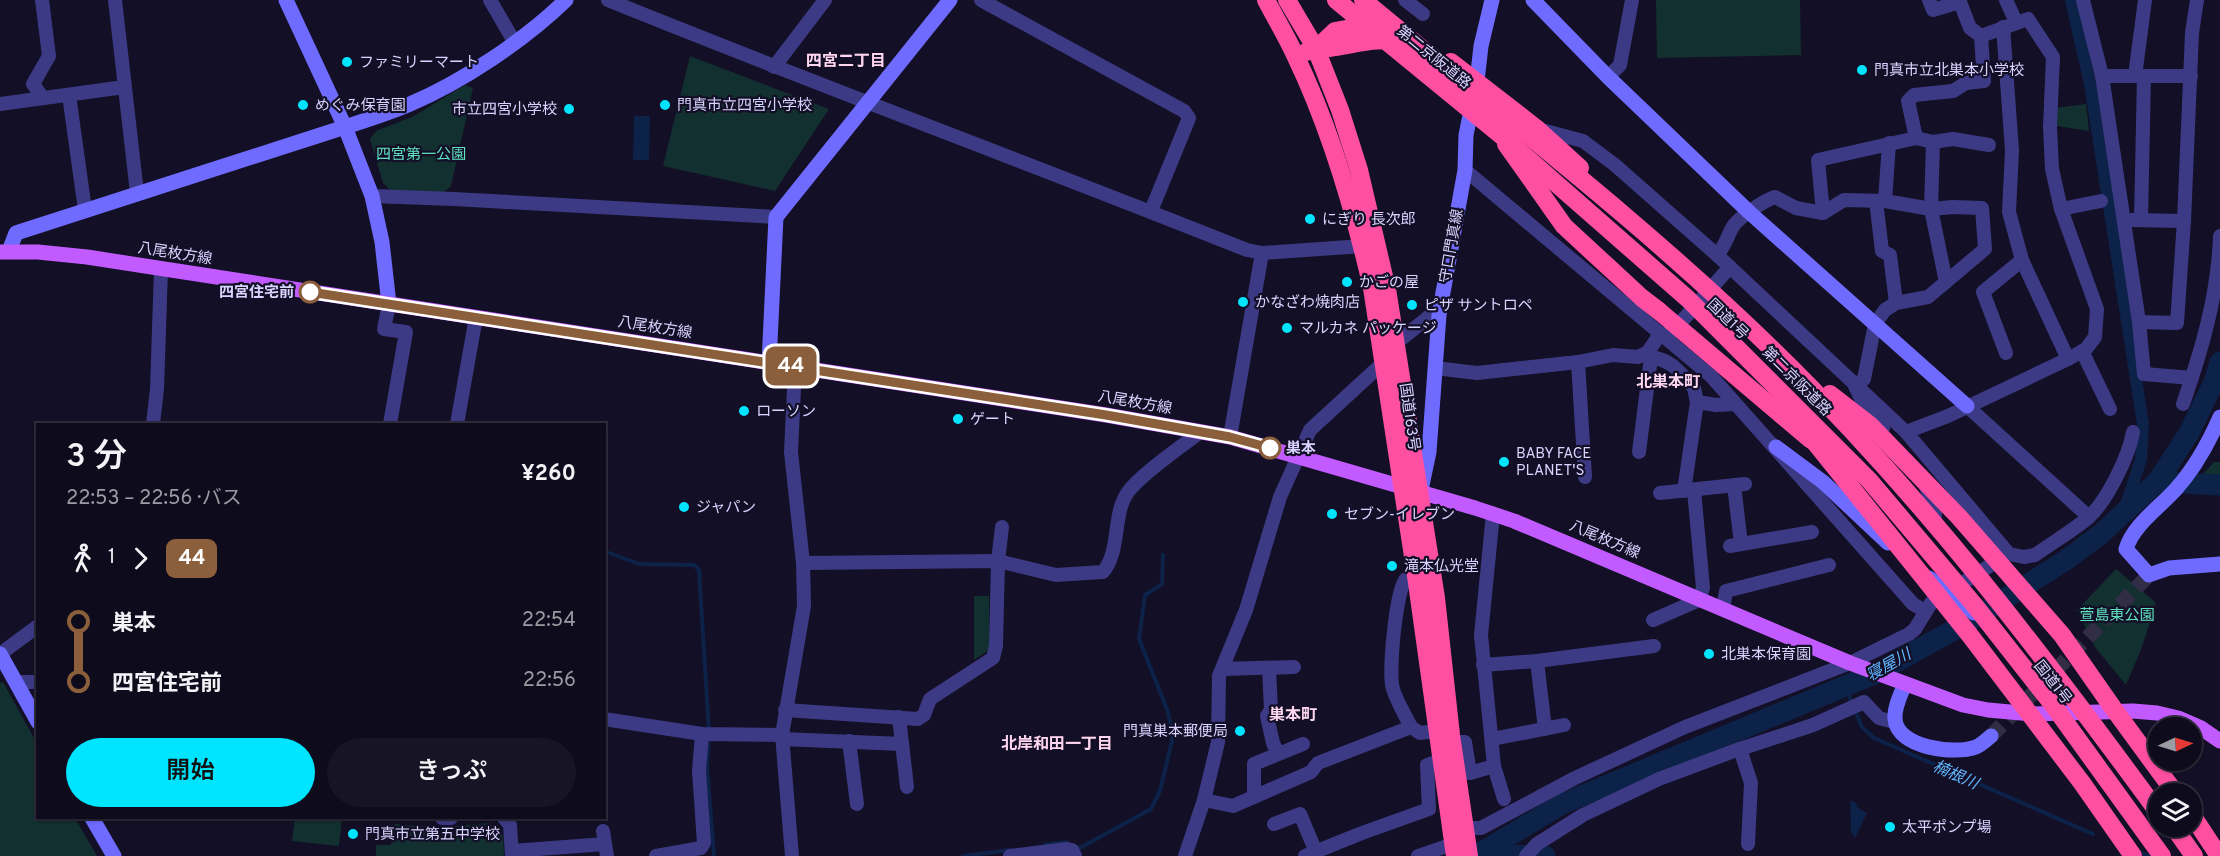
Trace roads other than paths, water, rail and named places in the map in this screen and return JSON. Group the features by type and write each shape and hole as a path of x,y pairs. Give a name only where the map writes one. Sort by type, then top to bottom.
{"highway":[{"name":"国道163号","path":"1266,0 1296,56 1336,153 1363,246 1384,362 1416,576 1436,731 1460,841 1469,856"},
{"name":"国道163号","path":"1287,0 1316,49 1340,110 1359,170 1387,290 1436,598 1460,841"},
{"name":"国道1号","path":"1332,0 1499,138 1686,303 1780,394 1872,491 1977,615 2055,713 2160,856"},
{"name":"第二京阪道路","path":"1336,0 1502,136 1688,299 1869,480 1917,535 2053,705 2160,856"},
{"name":"第二京阪道路","path":"1363,0 1519,127 1668,253 1774,350 1885,465 1994,593 2072,693 2148,798"},
{"name":"国道1号","path":"1369,0 1522,124 1704,280 1848,420 1935,516 2018,618 2091,712 2148,792"},
{"path":"1296,56 1316,49 1333,48 1371,39 1393,41 1536,128 1722,289 1734,309"},
{"path":"1475,90 1564,226 1642,298 1872,491"},
{"path":"1724,334 1827,455 1906,559 1969,634 2082,783 2133,856"},
{"path":"1774,350 1870,425 1959,517 2062,635 2168,783"},
{"path":"2202,830 2219,855"},
{"path":"2179,837 2192,855"}],"main road":[{"name":"八尾枚方線","path":"4,252 87,257 1106,415 1230,437 1493,514 1599,556 1850,663 1963,705 2021,714 2133,711 2157,713 2178,718 2201,728 2220,741"}],"street":[{"path":"42,0 49,56 33,84 43,98"},
{"path":"114,0 137,193"},
{"path":"286,0 345,127 372,196 382,242 389,304 384,329 406,332 390,423"},
{"path":"490,0 515,43"},
{"path":"4,252 16,233 411,104 480,66 515,43 566,0"},
{"path":"608,0 774,67 1247,250 1262,253 1363,246"},
{"path":"774,67 825,0"},
{"path":"769,363 776,217 950,0"},
{"path":"981,0 1184,111 1189,118 1150,211"},
{"path":"1405,0 1423,14"},
{"name":"守口門真線","path":"1420,493 1430,440 1439,315 1465,170 1466,135 1483,36 1492,0"},
{"path":"1533,0 1608,77 1749,212 2089,517"},
{"path":"1608,77 1620,65 1632,0"},
{"path":"1929,0 1933,10 1960,2 1970,28 1981,36"},
{"path":"2083,0 2102,76 2139,322 2144,375 2192,378"},
{"path":"2141,220 2139,76 2145,0"},
{"path":"2139,322 2177,323 2192,33 2197,0"},
{"path":"2011,2 2016,22"},
{"path":"1906,432 2068,359 2082,351 2095,337 2097,309 2061,209 2052,169 2050,127 2053,57 2028,19 1981,36"},
{"path":"2003,27 2012,150 2008,204 2022,260 2068,359"},
{"path":"1916,138 1908,101 1914,95 1953,91 1966,82 1984,81 1981,36"},
{"path":"2102,76 2191,76"},
{"path":"0,104 124,87"},
{"path":"69,94 85,210"},
{"path":"1536,128 1583,141 1615,165 1717,255 1906,432 2009,554 2024,557 2035,555 2089,517 2114,480 2131,442 2133,432"},
{"path":"1823,213 1818,160 1916,138 1933,142 1953,139 1989,145"},
{"path":"1933,142 1931,209 1946,282"},
{"path":"1889,143 1880,201 1882,251 1890,255 1896,303"},
{"path":"1465,170 1711,376 1776,447 1912,604 1925,611"},
{"path":"372,196 776,217"},
{"path":"1717,255 1726,246 1734,224 1766,199 1775,197 1796,208 1823,213 1844,200 1880,201 1931,209 1982,208 1985,249 1928,297 1896,303 1886,310 1875,324 1864,379 1855,386"},
{"path":"2061,209 2101,201"},
{"path":"2122,219 2184,221"},
{"path":"2183,404 2216,290 2220,236"},
{"path":"1230,437 1262,253"},
{"path":"2006,353 1983,292 2022,260"},
{"path":"1639,452 1649,354 1658,337 1673,331 1730,267"},
{"path":"153,423 157,389 161,269"},
{"path":"1185,856 1204,800 1218,742 1219,676 1246,610 1280,497 1310,430 1384,362 1395,344 1431,315 1439,315"},
{"path":"457,423 476,317"},
{"path":"2082,351 2110,409"},
{"path":"1435,368 1477,373 1578,362 1613,355 1638,357 1649,354 1670,363 1694,388 1697,402 1689,490 1703,588 1699,600 1653,620"},
{"path":"1578,362 1585,477"},
{"path":"792,856 782,737 804,606 803,563 791,452 795,367"},
{"path":"1855,386 1865,407 1919,471 1935,509 1935,516"},
{"path":"1697,402 1735,404"},
{"path":"2220,417 2195,463 2178,487 2129,537 2126,549 2149,575 2169,568 2220,564"},
{"path":"803,563 998,561 1056,575 1103,572 1111,563 1119,517 1127,493 1200,432"},
{"path":"1411,441 1419,446 1425,445 1430,440"},
{"path":"1776,447 1823,482 1888,543 1977,615"},
{"path":"1660,493 1740,485 1736,545 1812,532"},
{"path":"1493,514 1481,635 1494,766 1504,799"},
{"path":"785,710 918,719 924,715 930,699 993,658 996,646 998,561 1002,527"},
{"path":"1418,856 1460,841 1575,778 1685,727 1850,663 1909,634 1916,629 1931,603 2009,554"},
{"path":"1723,609 1726,591 1829,565"},
{"path":"1416,576 1406,579 1399,590 1394,628 1392,684 1411,727 1420,733 1436,731"},
{"path":"36,627 0,654 36,718"},
{"path":"1483,665 1538,661 1654,646"},
{"path":"1538,661 1545,729"},
{"path":"1222,669 1294,667"},
{"path":"1269,668 1271,710 1267,716 1278,754"},
{"path":"16,682 36,682"},
{"path":"1902,682 1894,722 1901,733 1913,741 1951,751 1977,747 1991,736"},
{"path":"1526,856 1537,844 1583,815 1659,779 1813,725 1864,702 1879,718 1894,722"},
{"path":"899,717 907,787"},
{"path":"606,719 702,734 902,744"},
{"path":"1492,739 1564,725"},
{"path":"1204,800 1233,806 1311,772 1318,764 1411,727"},
{"path":"656,856 685,854 701,848 704,843 699,771 702,734"},
{"path":"849,741 857,804"},
{"path":"1452,742 1465,742 1470,773 1494,766"},
{"path":"1254,797 1254,764 1303,744"},
{"path":"1740,749 1751,783 1748,844"},
{"path":"1274,824 1300,813 1311,854 1429,809 1427,765 1442,760"},
{"path":"2121,804 2107,825 2125,856"},
{"path":"93,819 114,856"},
{"path":"505,819 510,825 512,854 605,844"},
{"path":"1010,856 1066,849 1072,850 1075,856"}],"water":[{"path":"634,116 650,116 649,160 633,160"},
{"path":"1850,801 1855,802 1858,808 1867,813 1855,838 1851,832"}],"waterway":[{"path":"2071,0 2090,84 2143,424 2141,459 2123,514"},
{"name":"寝屋川","path":"1470,856 1487,849 1562,804 1874,674 1968,622 2066,560 2102,533 2158,481 2189,433 2214,382 2220,362"},
{"path":"2164,482 2220,485"},
{"path":"606,552 639,564 694,565 699,570 709,731"},
{"path":"1076,847 1080,848 1151,809 1160,791 1173,736 1168,712 1139,639 1145,595 1162,584 1163,555"},
{"name":"楠根川","path":"1845,686 1862,727 1874,738 2093,834"},
{"path":"709,738 707,766 714,856"},
{"path":"1044,845 1066,842 1069,844"},
{"path":"1487,849 1512,855 1545,856"},
{"path":"963,856 1010,850"},
{"name":"楠根川","path":"2139,852 2149,856"}],"tunnel":[{"path":"1991,736 2149,575"}],"place":[{"name":"ファミリーマート","path":"347,62"},
{"name":"門真市立北巣本小学校","path":"1862,70"},
{"name":"めぐみ保育園","path":"303,105"},
{"name":"門真市立四宮小学校","path":"665,105"},
{"name":"市立四宮小学校","path":"569,109"},
{"name":"にぎり 長次郎","path":"1310,219"},
{"name":"かごの屋","path":"1347,282"},
{"name":"四宮住宅前","path":"310,292"},
{"name":"かなざわ焼肉店","path":"1243,302"},
{"name":"ピザ サントロペ","path":"1412,305"},
{"name":"マルカネ パッケージ","path":"1287,328"},
{"name":"ローソン","path":"744,411"},
{"name":"ゲート","path":"958,419"},
{"name":"巣本","path":"1270,448"},
{"name":"BABY FACE PLANET'S","path":"1504,462"},
{"name":"ジャパン","path":"684,507"},
{"name":"セブン-イレブン","path":"1332,514"},
{"name":"滝本仏光堂","path":"1392,566"},
{"name":"北巣本保育園","path":"1709,654"},
{"name":"門真巣本郵便局","path":"1240,731"},
{"name":"太平ポンプ場","path":"1890,827"},
{"name":"門真市立第五中学校","path":"353,834"}],"district":[{"name":"四宮二丁目","path":"846,60"},
{"name":"北巣本町","path":"1668,381"},
{"name":"巣本町","path":"1293,714"},
{"name":"北岸和田一丁目","path":"1057,743"}],"park label":[{"name":"四宮第一公園","path":"421,154"},
{"name":"萱島東公園","path":"2117,615"}]}
